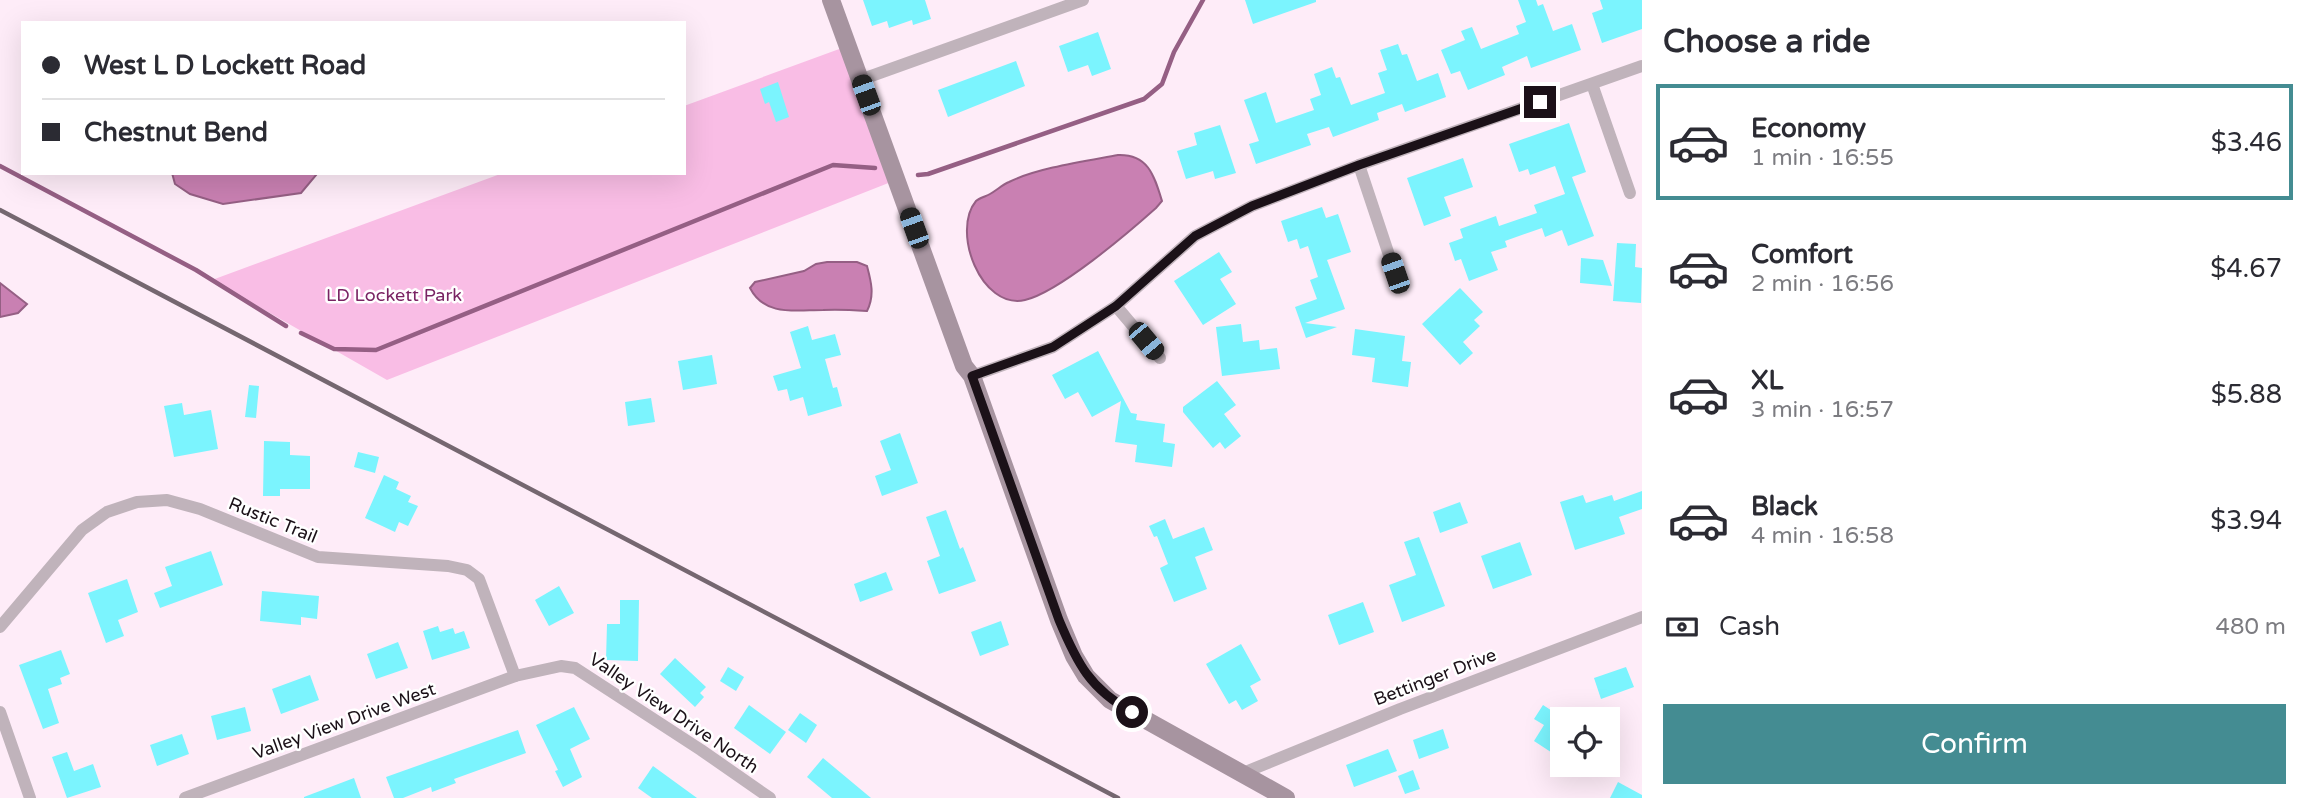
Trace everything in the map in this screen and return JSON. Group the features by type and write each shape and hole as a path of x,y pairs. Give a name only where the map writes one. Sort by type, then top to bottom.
{"main road":[{"path":"831,0 964,366 972,376 1074,656 1086,676 1110,700 1286,798"}],"street":[{"path":"860,80 1083,0"},
{"path":"972,376 1053,347 1116,306 1195,236 1252,206 1359,165 1642,66"},
{"path":"1592,84 1630,193"},
{"path":"1359,165 1395,273"},
{"path":"1116,306 1160,358"},
{"name":"Rustic Trail","path":"0,627 82,530 107,512 137,502 167,500 200,509 318,557 448,565 467,570 479,579 515,676"},
{"name":"Bettinger Drive","path":"1242,773 1400,709 1642,617"},
{"name":"Valley View Drive North","path":"515,676 561,666 575,668 769,798"},
{"name":"Valley View Drive West","path":"185,798 515,676"},
{"path":"0,712 30,798"}],"green space":[{"name":"LD Lockett Park","path":"842,48 891,182 387,380 212,280 498,175 686,175 686,105"}],"shaded area":[{"path":"1118,155 1136,158 1148,168 1162,201 1156,208 1093,260 1039,295 1025,300 1009,300 995,293 975,266 969,248 969,214 976,201 1020,177"},
{"path":"173,175 316,175 301,193 223,204 190,194 175,184"},
{"path":"857,262 867,266 872,294 867,311 782,310 764,304 750,288 755,282 804,271 816,264"},
{"path":"0,283 27,304 18,313 0,317"}],"building":[{"path":"863,0 925,0 931,19 913,25 912,20 889,28 887,21 872,26"},
{"path":"1245,0 1316,0 1316,2 1253,24"},
{"path":"1518,0 1536,0 1538,6 1543,4 1553,31 1572,24 1581,50 1531,68 1527,56 1502,67 1505,75 1468,90 1460,71 1451,74 1441,50 1465,40 1461,31 1472,27 1481,49 1519,34 1516,26 1526,22"},
{"path":"1600,0 1642,0 1642,29 1602,43 1592,13 1603,9"},
{"path":"1098,32 1111,69 1092,76 1088,65 1068,72 1059,46"},
{"path":"1398,44 1402,55 1407,54 1417,81 1438,73 1446,97 1405,112 1402,104 1377,113 1379,120 1333,137 1329,127 1307,134 1311,145 1256,164 1249,144 1259,141 1244,100 1266,92 1276,123 1314,110 1310,99 1321,95 1314,74 1332,67 1336,78 1340,77 1351,105 1385,93 1378,73 1387,70 1380,50"},
{"path":"1016,61 1025,86 948,117 938,90"},
{"path":"778,82 789,117 776,122 769,102 765,104 760,89"},
{"path":"1569,123 1586,172 1572,177 1594,236 1568,246 1562,230 1545,237 1542,228 1505,241 1507,247 1491,252 1498,270 1469,281 1461,259 1455,261 1449,243 1463,238 1460,229 1496,216 1499,226 1537,213 1534,205 1565,194 1555,166 1530,175 1528,169 1519,172 1509,144"},
{"path":"1220,125 1236,173 1215,179 1213,171 1186,179 1177,151 1197,145 1194,133"},
{"path":"1463,158 1473,187 1444,197 1451,216 1424,226 1407,178"},
{"path":"1322,207 1326,218 1338,214 1351,252 1327,260 1345,309 1305,323 1337,327 1306,338 1295,307 1317,299 1310,280 1318,277 1308,246 1300,249 1297,239 1288,242 1281,221"},
{"path":"1617,243 1636,244 1635,267 1642,268 1641,303 1613,301"},
{"path":"1219,252 1232,272 1220,279 1236,304 1203,325 1174,281"},
{"path":"1581,258 1603,260 1612,286 1580,283"},
{"path":"1460,288 1483,312 1474,320 1480,326 1463,342 1473,353 1460,365 1422,324"},
{"path":"1241,324 1243,342 1259,340 1260,350 1277,348 1280,369 1222,376 1216,327"},
{"path":"808,326 812,340 835,334 841,355 825,359 833,388 837,387 842,406 808,416 803,397 790,401 787,389 778,391 773,376 801,368 790,332"},
{"path":"1355,329 1405,336 1402,361 1411,362 1408,387 1372,382 1375,358 1352,355"},
{"path":"1098,351 1131,413 1137,414 1136,420 1165,424 1163,442 1175,444 1172,467 1135,462 1137,445 1115,442 1121,401 1092,417 1078,392 1065,399 1052,375"},
{"path":"712,355 717,384 683,390 678,361"},
{"path":"1217,381 1236,405 1224,414 1241,436 1225,449 1220,442 1213,448 1183,412 1183,407"},
{"path":"249,385 259,386 256,418 245,417"},
{"path":"651,398 655,422 628,426 625,402"},
{"path":"182,403 184,415 211,410 218,449 174,457 164,406"},
{"path":"900,433 918,483 882,496 875,476 891,470 880,441"},
{"path":"264,441 290,442 290,455 310,456 310,489 280,489 280,496 263,496"},
{"path":"358,452 379,457 375,473 354,467"},
{"path":"384,475 399,482 396,489 411,496 408,502 418,506 408,526 399,522 395,532 365,518"},
{"path":"1642,491 1642,509 1619,517 1625,534 1575,550 1560,502 1583,495 1586,503 1612,495 1614,501"},
{"path":"1460,502 1468,523 1440,533 1433,512"},
{"path":"946,510 960,549 963,547 976,581 939,594 927,561 940,556 926,517"},
{"path":"1165,519 1173,539 1204,527 1213,550 1195,557 1207,589 1174,602 1160,568 1168,564 1157,536 1154,537 1149,526"},
{"path":"1419,537 1445,606 1402,622 1389,585 1416,575 1404,542"},
{"path":"1520,542 1532,575 1493,589 1481,556"},
{"path":"211,551 223,585 160,608 154,593 172,586 165,567"},
{"path":"886,572 893,590 860,602 854,584"},
{"path":"127,579 138,612 118,620 124,636 106,643 88,593"},
{"path":"559,586 574,613 549,626 535,600"},
{"path":"262,591 319,596 317,619 301,617 301,625 260,621"},
{"path":"620,600 639,600 638,661 606,660 607,624 620,624"},
{"path":"1363,602 1374,632 1339,645 1328,615"},
{"path":"1001,621 1009,645 980,656 971,632"},
{"path":"438,626 440,632 453,628 455,634 464,631 470,648 432,660 423,631"},
{"path":"398,642 408,668 376,679 367,654"},
{"path":"1241,644 1261,680 1250,686 1258,701 1242,710 1236,700 1229,704 1206,664"},
{"path":"61,650 70,674 60,678 62,684 48,689 59,723 43,729 19,665"},
{"path":"675,658 706,687 700,693 704,697 695,707 660,674"},
{"path":"728,667 744,677 736,691 720,681"},
{"path":"1626,667 1634,687 1601,699 1594,678"},
{"path":"310,675 319,700 281,714 272,689"},
{"path":"749,705 786,732 770,754 734,728"},
{"path":"1543,705 1550,710 1550,751 1534,741 1544,725 1534,719"},
{"path":"245,707 251,731 217,740 211,716"},
{"path":"574,707 590,739 570,749 582,777 563,787 555,771 558,770 536,725"},
{"path":"800,713 817,725 806,743 788,730"},
{"path":"1443,729 1449,748 1419,759 1413,740"},
{"path":"518,730 526,753 454,779 456,783 432,792 431,787 403,798 394,798 386,777"},
{"path":"182,734 189,754 157,766 150,745"},
{"path":"1388,749 1397,771 1354,787 1346,765"},
{"path":"67,752 74,771 93,764 101,787 67,798 52,757"},
{"path":"823,758 871,798 832,798 807,777"},
{"path":"653,766 697,798 652,798 638,788"},
{"path":"1413,770 1420,789 1405,794 1398,776"},
{"path":"354,778 361,798 304,798 304,797"},
{"path":"1618,782 1642,795 1642,798 1610,798"}],"waterway":[{"path":"918,175 928,174 1144,99 1162,84 1174,52 1203,0"},
{"path":"301,333 334,349 376,350 833,165 875,168"},
{"path":"0,166 196,270 286,326"}],"railway":[{"path":"0,210 1118,798"}],"route":[{"path":"1132,712 1110,700 1086,676 1074,656 972,376 1053,347 1116,306 1195,236 1252,206 1359,165 1540,102"}]}
